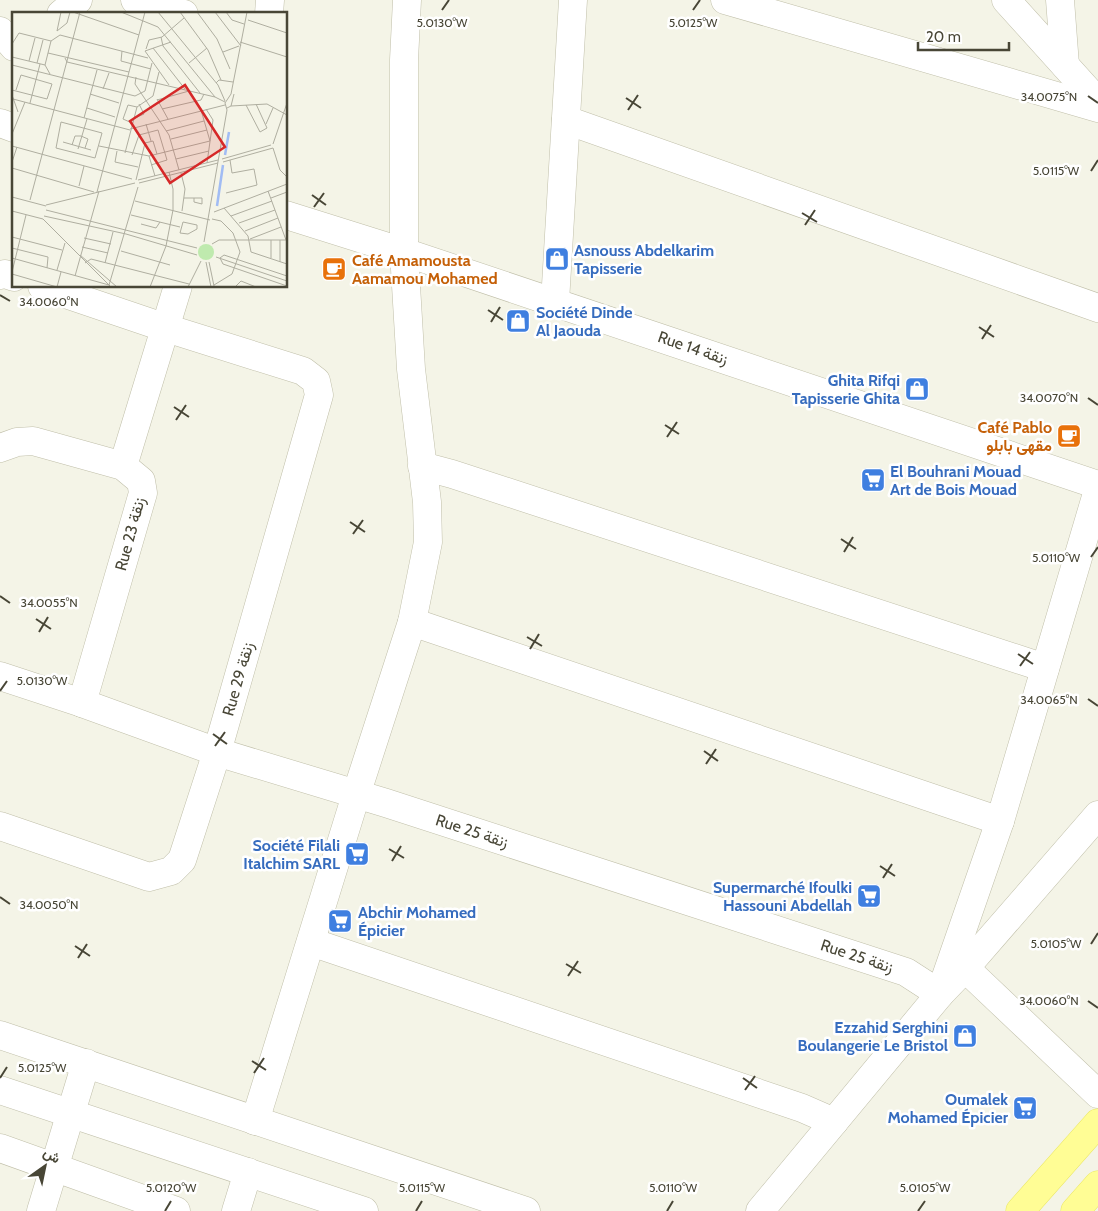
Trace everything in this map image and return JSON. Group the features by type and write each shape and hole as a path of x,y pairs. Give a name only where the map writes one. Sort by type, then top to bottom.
{"main road":[{"path":"1020,1211 1098,1123"},
{"path":"1075,1211 1098,1185"}],"street":[{"path":"63,12 78,0"},
{"path":"135,0 177,12"},
{"path":"255,1121 412,622 428,542 427,502 411,369 404,252 404,60 407,0"},
{"path":"554,302 573,0"},
{"path":"725,0 1098,108"},
{"path":"1006,0 1098,102"},
{"path":"1060,0 1065,65"},
{"path":"0,31 12,45"},
{"path":"0,62 12,53"},
{"path":"566,120 1098,308"},
{"path":"0,123 12,127"},
{"name":"Rue 14 زنقة","path":"288,216 404,252 1098,485"},
{"path":"48,288 166,328"},
{"path":"123,466 177,288"},
{"name":"Rue 29 زنقة","path":"0,826 149,877 171,871 182,860 217,752 319,395 316,381 303,371 166,328"},
{"name":"Rue 23 زنقة","path":"0,448 17,442 33,441 123,466 142,481 142,493 82,704"},
{"path":"422,466 452,474 1045,668"},
{"path":"940,994 1000,821 1098,490"},
{"path":"412,622 1000,821"},
{"name":"Rue 25 زنقة","path":"0,676 217,752 386,803 906,972 940,994"},
{"path":"760,1211 940,994 965,968 1098,815"},
{"path":"311,942 802,1108 834,1122"},
{"path":"965,968 1098,1094"},
{"path":"0,1035 526,1211"},
{"path":"41,1211 86,1063"},
{"path":"0,1090 364,1211"},
{"path":"0,1148 54,1169 176,1211"},
{"path":"236,1211 248,1172"}],"place":[{"name":"Asnouss Abdelkarim Tapisserie","path":"557,259"},
{"name":"Café Amamousta Aamamou Mohamed","path":"334,269"},
{"name":"Société Dinde Al Jaouda","path":"518,321"},
{"name":"Ghita Rifqi Tapisserie Ghita","path":"917,389"},
{"name":"Café Pablo مقهى بابلو","path":"1069,436"},
{"name":"El Bouhrani Mouad Art de Bois Mouad","path":"873,480"},
{"name":"Société Filali Italchim SARL","path":"357,854"},
{"name":"Supermarché Ifoulki Hassouni Abdellah","path":"869,896"},
{"name":"Abchir Mohamed Épicier","path":"340,921"},
{"name":"Ezzahid Serghini Boulangerie Le Bristol","path":"965,1036"},
{"name":"Oumalek Mohamed Épicier","path":"1025,1108"}]}
